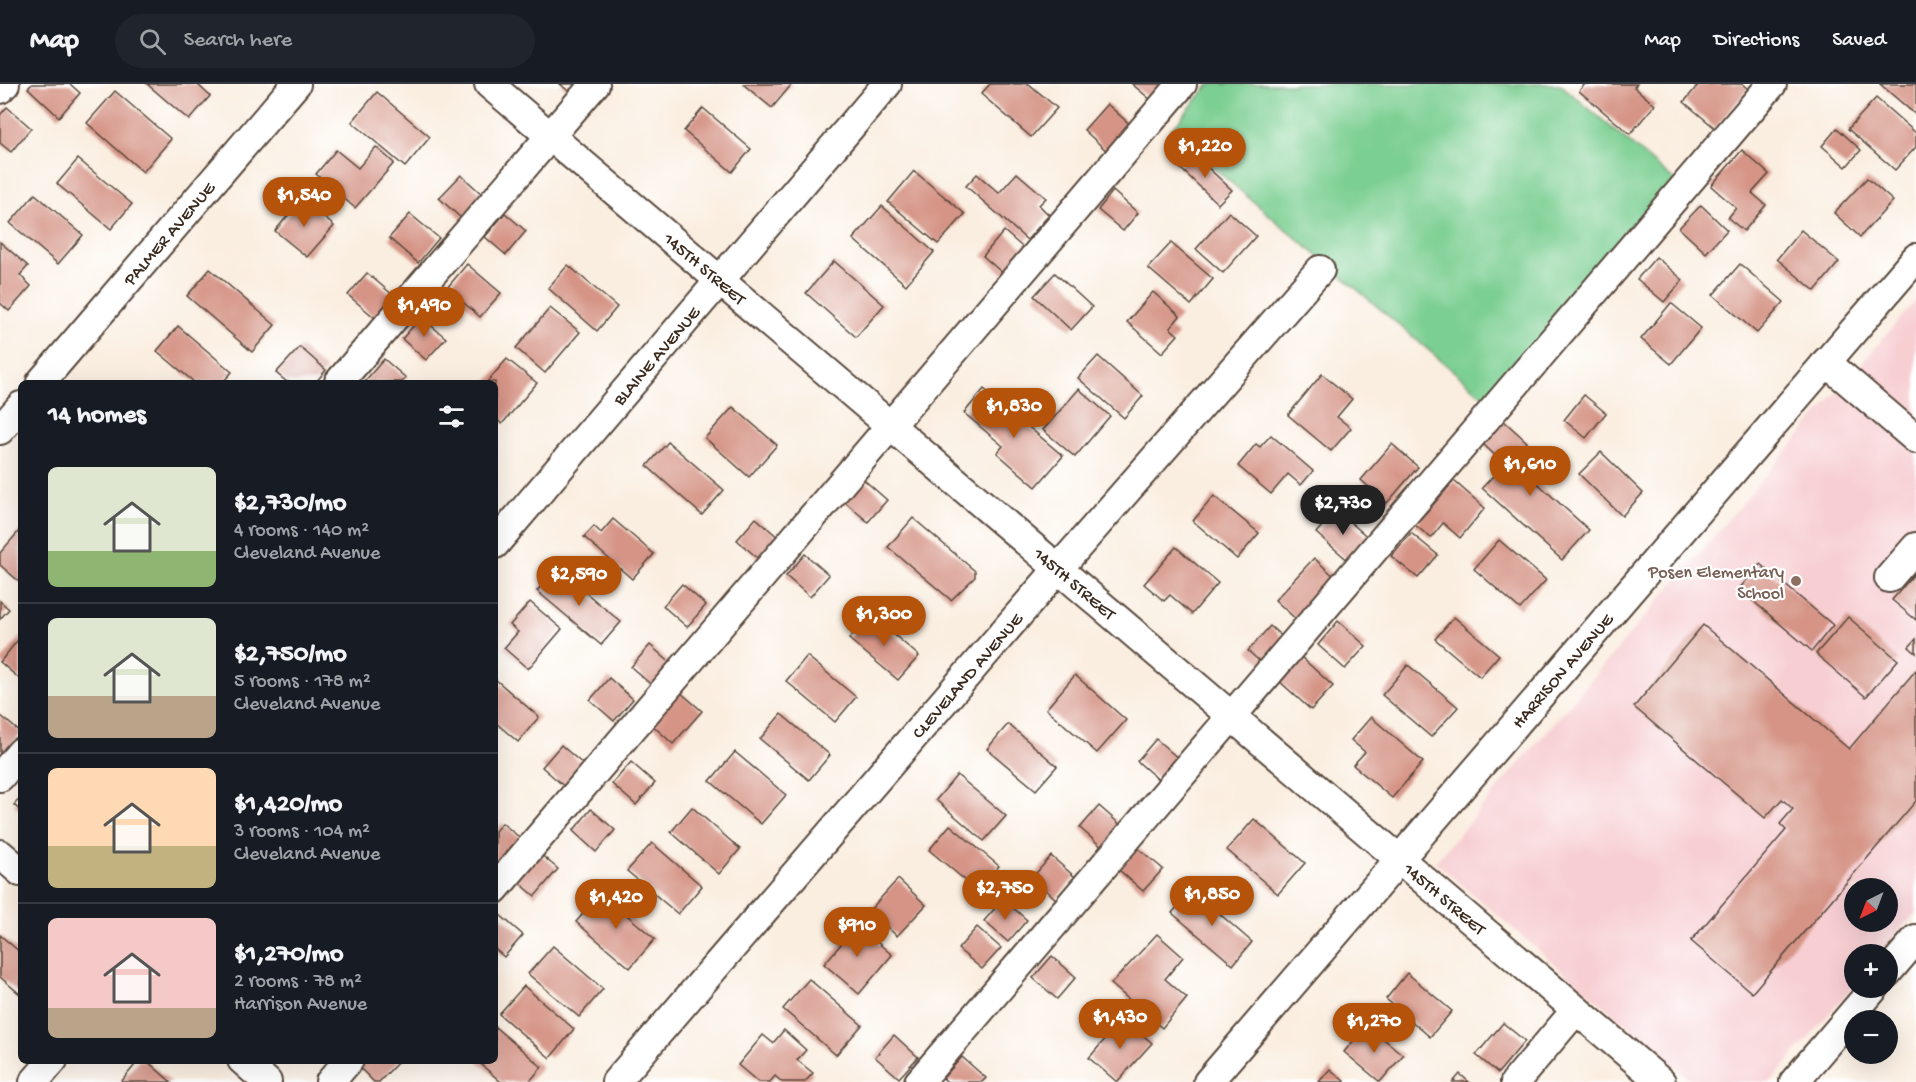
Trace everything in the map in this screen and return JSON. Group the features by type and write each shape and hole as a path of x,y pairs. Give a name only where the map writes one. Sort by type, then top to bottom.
{"street":[{"path":"0,89 5,84"},
{"name":"PALMER AVENUE","path":"43,380 296,84"},
{"name":"145TH STREET","path":"489,84 1661,1082"},
{"path":"341,380 595,84"},
{"name":"BLAINE AVENUE","path":"498,540 887,84"},
{"path":"498,885 1182,84"},
{"path":"919,1082 1772,84"},
{"name":"HARRISON AVENUE","path":"1208,1082 1398,858 1916,258"},
{"name":"CLEVELAND AVENUE","path":"616,1082 1058,569 1320,270"},
{"path":"1826,362 1916,439"},
{"path":"0,430 18,409"},
{"path":"1889,578 1916,547"},
{"path":"0,777 18,756"},
{"path":"0,854 18,869"},
{"path":"1898,960 1916,939"},
{"path":"1794,1082 1866,998"},
{"path":"1515,1082 1576,1010"},
{"path":"34,1082 50,1064"},
{"path":"247,1064 267,1082"},
{"path":"330,1082 346,1064"}],"shaded area":[{"name":"Posen Elementary School","path":"1916,300 1916,912 1889,944 1844,944 1844,997 1771,1082 1693,1082 1435,862"}],"green space":[{"path":"1210,84 1560,84 1677,183 1491,403 1170,131"}],"building":[{"path":"32,84 70,84 80,93 59,117 28,88"},
{"path":"147,84 197,84 210,96 189,120"},
{"path":"560,84 581,84 572,94"},
{"path":"743,84 792,84 772,108"},
{"path":"990,84 1029,84 1057,108 1031,137 981,94"},
{"path":"1132,84 1165,84 1151,100"},
{"path":"1585,84 1637,84 1634,87 1655,105 1630,134 1579,91"},
{"path":"1699,84 1742,84 1748,89 1715,128 1684,102"},
{"path":"1880,84 1916,84 1916,115"},
{"path":"115,91 171,139 143,172 87,123"},
{"path":"377,92 430,137 405,167 352,122"},
{"path":"1876,98 1916,133 1916,147 1895,170 1848,129"},
{"path":"1107,104 1133,127 1110,154 1084,130"},
{"path":"7,107 31,128 11,152 0,143 0,115"},
{"path":"703,108 751,149 732,172 684,131"},
{"path":"1837,128 1861,150 1846,167 1822,146"},
{"path":"376,147 394,163 355,208 316,174 336,150 358,168"},
{"path":"1742,150 1769,174 1752,193 1766,205 1744,231 1728,218 1736,208 1711,186"},
{"path":"1192,153 1232,190 1218,204 1179,167"},
{"path":"78,159 132,204 111,229 57,184"},
{"path":"914,171 965,214 938,244 888,202"},
{"path":"1017,173 1046,198 1039,205 1049,215 1027,240 966,186 977,174 999,193"},
{"path":"461,175 484,196 462,219 439,198"},
{"path":"1867,178 1893,201 1860,237 1834,213"},
{"path":"1113,191 1138,213 1123,231 1098,210"},
{"path":"35,194 83,235 58,264 10,223"},
{"path":"302,199 334,226 307,257 275,231"},
{"path":"1701,205 1727,230 1706,253 1679,228"},
{"path":"882,206 934,252 906,285 853,239"},
{"path":"1229,212 1256,236 1223,273 1196,249"},
{"path":"505,213 526,231 506,255 485,237"},
{"path":"410,214 439,238 418,263 389,238"},
{"path":"1801,230 1839,262 1815,291 1777,259"},
{"path":"1004,231 1028,252 1007,277 983,256"},
{"path":"0,242 28,266 20,275 31,286 9,311 0,303"},
{"path":"1171,243 1213,279 1191,305 1148,268"},
{"path":"1656,257 1683,280 1664,302 1637,279"},
{"path":"834,261 884,305 856,337 806,293"},
{"path":"467,264 501,293 480,317 447,288"},
{"path":"1740,264 1784,302 1757,333 1713,295"},
{"path":"568,265 617,307 597,331 548,288"},
{"path":"210,269 275,325 252,352 187,296"},
{"path":"367,273 394,296 375,318 348,295"},
{"path":"1055,273 1092,307 1071,330 1034,296"},
{"path":"1153,292 1180,316 1170,328 1178,335 1162,353 1127,322"},
{"path":"1671,303 1701,328 1671,364 1641,339"},
{"path":"550,308 580,332 545,373 516,348"},
{"path":"421,317 446,338 426,360 402,339"},
{"path":"178,326 232,372 225,380 192,380 157,351"},
{"path":"300,347 326,370 318,380 285,380 276,373"},
{"path":"1098,356 1143,396 1124,418 1078,378"},
{"path":"384,359 406,378 404,380 366,380"},
{"path":"507,359 537,383 502,424 498,421 498,380 489,380"},
{"path":"1322,374 1352,399 1337,417 1351,428 1331,451 1288,415"},
{"path":"984,389 1063,456 1036,487 997,453 1003,446 964,413"},
{"path":"1079,389 1110,416 1075,457 1043,430"},
{"path":"1584,395 1606,413 1586,438 1564,420"},
{"path":"733,407 777,445 749,477 705,438"},
{"path":"1504,421 1527,442 1511,459 1589,530 1562,560 1482,488 1504,464 1483,444"},
{"path":"1271,435 1313,471 1301,485 1288,474 1271,494 1238,466 1256,444 1260,447"},
{"path":"668,442 724,490 702,515 647,466"},
{"path":"1392,444 1418,467 1387,503 1361,480"},
{"path":"1601,452 1643,493 1622,516 1579,474"},
{"path":"863,479 887,500 868,522 844,501"},
{"path":"1454,481 1485,508 1460,538 1443,523 1431,538 1415,525"},
{"path":"1214,496 1259,533 1237,559 1193,521"},
{"path":"1336,510 1370,539 1350,562 1316,533"},
{"path":"756,518 780,539 761,561 737,540"},
{"path":"913,518 975,571 975,577 951,600 888,547"},
{"path":"613,519 654,554 632,579 584,537 594,526 601,533"},
{"path":"18,532 18,580 0,565 0,553"},
{"path":"1411,533 1438,555 1418,578 1391,556"},
{"path":"1499,540 1546,580 1520,609 1474,569"},
{"path":"1176,547 1218,583 1192,614 1170,595 1164,601 1144,584"},
{"path":"805,554 829,575 810,597 786,576"},
{"path":"1314,558 1339,581 1300,623 1275,600"},
{"path":"1760,564 1833,625 1812,651 1739,589"},
{"path":"556,568 621,622 601,645 537,591"},
{"path":"1916,572 1916,620 1892,600"},
{"path":"682,584 706,605 687,627 663,606"},
{"path":"0,601 9,609 0,619"},
{"path":"530,602 562,629 528,669 504,648 518,632 510,625"},
{"path":"870,614 919,656 898,680 849,639"},
{"path":"1454,617 1499,655 1480,677 1435,639"},
{"path":"1848,617 1898,660 1866,697 1816,654"},
{"path":"1338,621 1366,646 1345,669 1318,645"},
{"path":"1703,625 1849,749 1916,670 1916,801 1850,878 1844,878 1844,885 1752,993 1691,941 1786,830 1780,824 1793,809 1782,799 1765,818 1634,707"},
{"path":"1270,626 1285,639 1263,664 1248,651"},
{"path":"1916,639 1916,653 1909,647"},
{"path":"18,640 18,677 0,662"},
{"path":"650,645 674,666 655,688 631,667"},
{"path":"807,656 856,697 835,722 786,681"},
{"path":"1300,656 1333,686 1311,710 1278,680"},
{"path":"1408,665 1458,707 1431,737 1382,695"},
{"path":"1075,675 1126,720 1097,753 1046,709"},
{"path":"609,678 633,699 614,721 590,700"},
{"path":"498,682 539,717 518,742 498,725"},
{"path":"679,691 702,711 673,744 651,724"},
{"path":"781,714 830,755 809,780 760,739"},
{"path":"0,715 18,730 18,737 0,759"},
{"path":"1371,717 1423,762 1392,798 1353,765 1365,752 1351,740"},
{"path":"1008,724 1057,766 1036,790 987,749"},
{"path":"1156,739 1180,760 1161,782 1137,761"},
{"path":"561,745 585,766 566,788 542,767"},
{"path":"735,752 786,795 761,824 710,781"},
{"path":"631,762 655,783 636,805 612,784"},
{"path":"957,775 1006,816 984,841 936,800"},
{"path":"1099,806 1123,827 1104,849 1080,828"},
{"path":"692,807 740,849 719,874 671,832"},
{"path":"591,809 615,830 596,852 573,831"},
{"path":"1254,819 1305,863 1278,894 1227,850"},
{"path":"502,823 525,842 498,873 498,828"},
{"path":"950,825 999,866 978,891 929,850"},
{"path":"652,843 702,886 678,914 627,871"},
{"path":"1138,848 1163,869 1143,891 1119,870"},
{"path":"539,853 558,869 535,896 516,880"},
{"path":"1051,856 1075,877 1056,899 1032,878"},
{"path":"898,879 926,905 897,936 869,911"},
{"path":"1192,890 1252,942 1233,965 1172,913"},
{"path":"601,893 655,939 630,968 576,922"},
{"path":"1003,899 1027,920 1008,942 984,921"},
{"path":"498,915 523,935 504,957 498,952"},
{"path":"852,920 892,955 859,994 824,964 842,943 837,938"},
{"path":"977,927 1001,948 982,969 958,949"},
{"path":"1157,934 1183,957 1165,979 1187,998 1162,1028 1111,984"},
{"path":"0,935 18,950 18,992 0,977"},
{"path":"553,946 603,989 579,1017 528,974"},
{"path":"1052,956 1076,977 1057,999 1033,978"},
{"path":"1407,973 1452,1011 1430,1037 1386,999"},
{"path":"809,979 862,1025 836,1055 783,1009"},
{"path":"524,986 574,1029 550,1058 499,1014"},
{"path":"1123,1018 1152,1043 1117,1082 1089,1058"},
{"path":"1503,1023 1525,1041 1498,1073 1476,1055"},
{"path":"1367,1025 1403,1055 1380,1082 1344,1052"},
{"path":"498,1030 542,1067 529,1082 501,1082 481,1064 498,1064"},
{"path":"784,1030 806,1050 797,1060 813,1073 805,1082 782,1082 775,1076 770,1082 758,1082 738,1065 763,1035 773,1043"},
{"path":"894,1035 918,1057 899,1078 875,1057"},
{"path":"962,1057 986,1078 982,1082 947,1082 943,1078"},
{"path":"136,1064 151,1064 171,1082 121,1082"},
{"path":"362,1064 396,1064 379,1082 374,1082 359,1067"},
{"path":"1330,1069 1345,1082 1319,1082"},
{"path":"1460,1074 1469,1082 1453,1082"}],"place":[{"name":"Posen Elementary School","path":"1796,581"}]}
